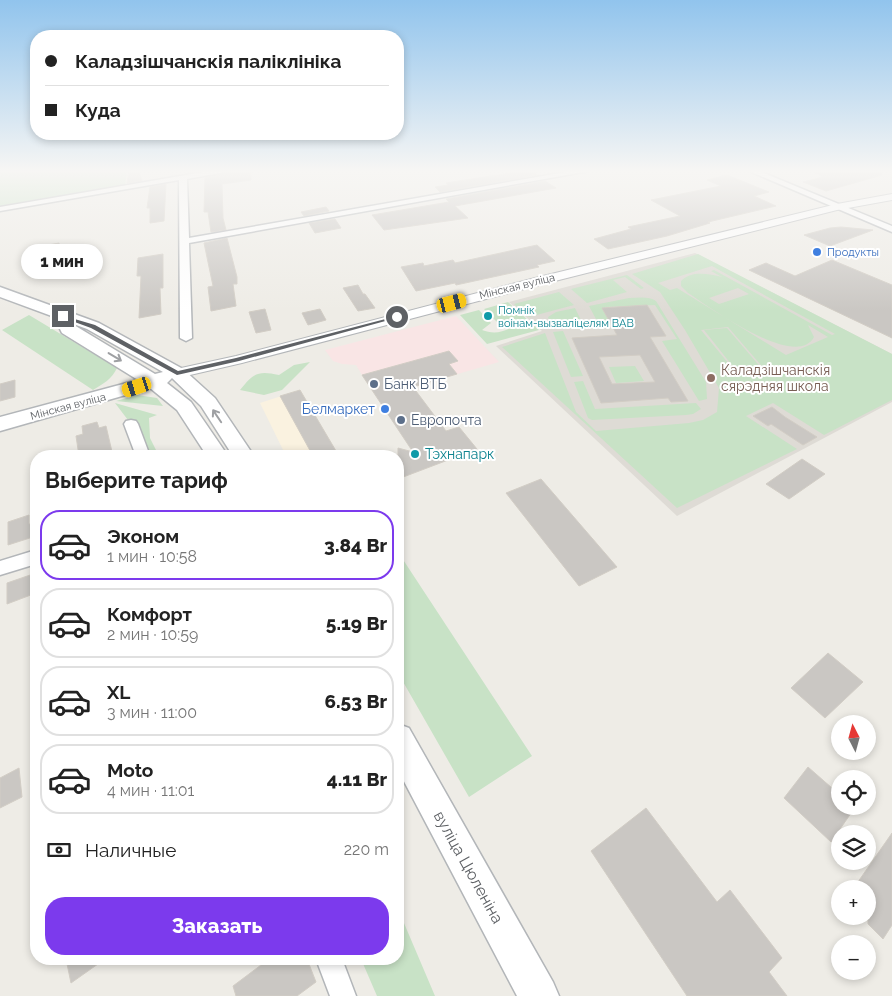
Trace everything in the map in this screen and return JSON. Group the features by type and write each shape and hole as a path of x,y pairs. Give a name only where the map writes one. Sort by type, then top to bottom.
{"main road":[{"path":"0,292 93,326 177,373 208,402 240,450"},
{"path":"32,305 153,382 184,406 214,450"},
{"name":"Мінская вуліца","path":"0,424 153,382 177,373"},
{"name":"вуліца Цюленіна","path":"404,750 538,996"}],"street":[{"path":"184,217 186,338"},
{"path":"184,241 320,217"},
{"name":"Мінская вуліца","path":"177,373 237,360 543,280 798,217"},
{"path":"861,217 892,230"},
{"path":"131,424 140,450"},
{"path":"0,568 30,558"},
{"path":"330,965 343,996"}],"shaded area":[{"name":"Каладзішчанскія сярэдняя школа","path":"695,253 892,354 892,402 677,516 496,346 542,331 509,302"},
{"path":"456,316 499,362 413,387 398,365 362,375 356,365 333,361 325,350"},
{"path":"300,390 335,450 283,450 260,403"}],"green space":[{"path":"698,254 892,354 892,400 824,435 773,403 746,416 797,449 677,508 502,347 545,333 576,412 596,431 689,423 703,420 717,412 719,388 660,292 632,274","holes":["712,266 835,334 832,335 714,270 711,271 722,277 706,274 690,275 681,281 681,286 688,293 726,318 677,288 670,290 658,283","738,288 749,294 719,304 709,298","735,324 752,333 790,346 804,345 814,337 808,325 828,337 786,355","728,327 766,371 738,375 701,330"]},
{"path":"627,275 644,288 641,289 625,277 613,280 627,292 587,303 571,289"},
{"path":"559,292 574,305 529,317 514,304"},
{"path":"629,298 647,298 656,301 706,382 707,399 699,401 662,341 677,339 655,305 605,307 612,321 597,321 589,306"},
{"path":"508,302 539,330 487,344 460,315 479,310 491,323 482,330 503,331 510,328 512,322 497,322 484,309"},
{"path":"575,308 582,322 550,324 548,317 556,312"},
{"path":"29,315 117,368 113,375 93,390 2,330"},
{"path":"727,328 763,370 738,373 704,330"},
{"path":"563,331 583,376 571,377 553,332"},
{"path":"310,362 282,390 264,395 240,390 248,380 260,373 279,375 294,365"},
{"path":"635,366 644,381 616,383 609,367"},
{"path":"583,381 595,409 696,403 701,409 693,414 686,415 592,420 588,418 574,382"},
{"path":"137,395 157,398 163,406 116,401"},
{"path":"115,403 157,415 149,418 150,438 156,450 141,450 131,424"},
{"path":"404,561 532,756 469,797 404,683"},
{"path":"404,923 435,996 377,996 364,965 404,965"}],"building":[{"path":"150,217 164,217 164,221 150,223"},
{"path":"209,217 223,217 226,230 211,232"},
{"path":"374,217 468,218 384,230"},
{"path":"673,217 727,217 667,236 608,249 594,239 631,229 628,227"},
{"path":"335,219 341,228 315,233 309,223"},
{"path":"841,227 873,230 830,246 804,235 830,228"},
{"path":"227,238 237,277 237,284 233,284 236,306 211,311 208,287 213,286 204,243"},
{"path":"59,243 62,269 46,272 43,246"},
{"path":"537,245 555,261 537,265 539,267 456,285 455,283 416,291 401,267 423,263 424,266 453,260 455,263"},
{"path":"163,254 163,288 160,288 161,314 139,318 141,276 137,276 138,258"},
{"path":"832,260 892,285 892,338 749,270 766,263 795,276"},
{"path":"358,285 375,308 358,311 343,288"},
{"path":"647,305 666,336 650,337 688,401 671,402 668,398 601,403 572,338 617,335 602,308","holes":["640,355 655,382 612,384 599,357"]},
{"path":"265,309 271,330 256,333 249,312"},
{"path":"320,309 326,320 308,325 302,313"},
{"path":"449,351 458,361 449,364 457,374 413,387 446,431 459,427 477,449 404,477 404,450 398,450 398,448 413,452 362,375"},
{"path":"15,380 15,397 0,401 0,384"},
{"path":"300,390 335,450 310,450 280,396"},
{"path":"772,407 817,437 803,445 771,424 768,426 753,416"},
{"path":"97,422 99,428 106,426 112,450 78,450 76,436 83,434 82,426"},
{"path":"802,459 825,474 789,499 766,484"},
{"path":"541,479 617,567 579,586 506,493"},
{"path":"29,515 30,538 8,545 8,522"},
{"path":"30,575 30,595 7,604 7,583"},
{"path":"828,653 863,682 825,718 791,688"},
{"path":"808,767 831,787 831,815 850,815 843,825 831,825 831,842 784,798"},
{"path":"19,768 22,797 0,808 0,778"},
{"path":"646,808 717,902 730,890 782,958 769,972 787,996 687,996 591,851"},
{"path":"892,833 892,925 883,939 869,925 876,925 876,880 859,880 866,870 876,870 876,856"},
{"path":"67,965 96,965 71,983"},
{"path":"261,965 309,965 316,982 297,996 236,996 233,986"}],"place":[{"name":"Продукты","path":"817,252"},
{"name":"Помнік воінам-вызваліцелям ВАВ","path":"488,316"},
{"name":"Каладзішчанскія сярэдняя школа","path":"711,378"},
{"name":"Банк ВТБ","path":"374,384"},
{"name":"Белмаркет","path":"385,409"},
{"name":"Европочта","path":"401,420"},
{"name":"Тэхнапарк","path":"415,454"}],"route":[{"path":"63,316 93,326 177,373 237,360 397,317"}]}
